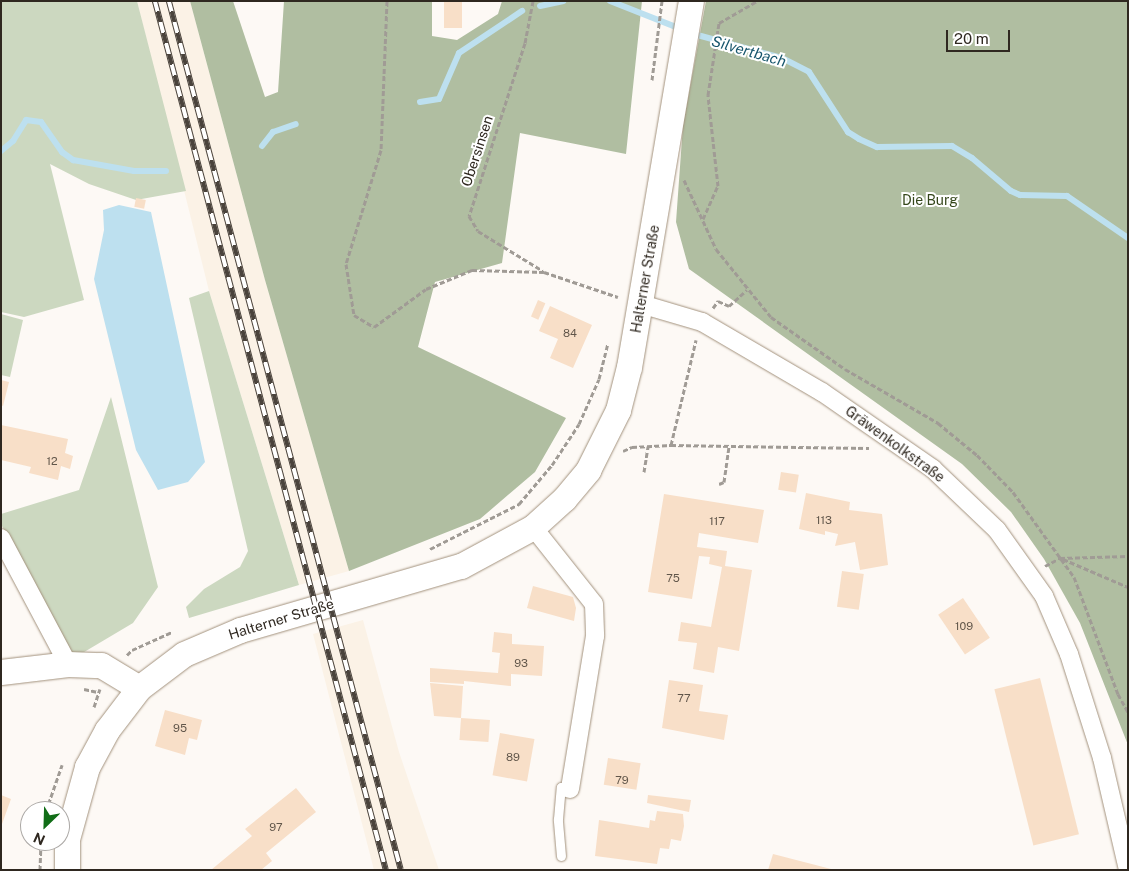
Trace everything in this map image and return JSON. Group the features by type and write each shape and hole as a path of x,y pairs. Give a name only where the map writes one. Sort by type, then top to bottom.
{"main road":[{"name":"Halterner Straße","path":"67,870 67,839 87,767 107,730 139,688 184,654 240,630 461,566 533,527 564,500 588,470 618,410 626,303 663,175 690,9"},
{"path":"1,672 68,664 101,665 139,688"}],"street":[{"name":"Gräwenkolkstraße","path":"626,303 702,322 822,392 897,442 933,469 997,530 1044,596 1069,654 1102,758 1128,870"},
{"path":"533,527 594,604 595,636 570,789"},
{"path":"1,538 68,664"}],"lane":[{"path":"561,856 558,819 561,787 570,789"}],"path":[{"path":"387,1 382,150 346,264 354,315 374,326 426,290 472,270 544,272 626,303"},
{"name":"Obersinsen","path":"533,1 525,44 468,216 478,231 544,272"},
{"path":"651,87 662,1"},
{"path":"703,219 718,186 708,95 712,58 719,23 757,1"},
{"path":"663,175 686,181 716,249 747,290 771,317 797,338 938,423 977,455 1013,492 1074,577 1118,694 1128,712"},
{"path":"621,288 626,303"},
{"path":"670,445 692,353 702,322 718,301 729,306 747,290"},
{"path":"588,470 562,452 599,379 610,334"},
{"path":"616,455 632,446 670,445 884,450 897,442"},
{"path":"644,472 648,446"},
{"path":"719,484 724,482 729,446"},
{"path":"1060,558 1128,556"},
{"path":"1060,558 1128,587"},
{"path":"40,870 41,851"}],"shaded area":[{"path":"137,1 190,1 265,280 349,571 299,585 209,291"},
{"path":"363,620 399,752 439,870 374,870 313,634"}],"green space":[{"path":"1,1 137,1 186,191 136,200 89,184 50,164 84,300 24,317 1,312"},
{"path":"190,1 233,1 265,97 278,92 284,1 432,1 432,36 457,40 498,14 502,1 642,1 626,154 520,133 502,263 435,282 418,347 566,418 535,472 480,519 349,571 265,280"},
{"name":"Die Burg","path":"706,1 1128,1 1128,745 1080,623 1044,559 1011,512 962,464 689,269 676,222 683,125"},
{"path":"209,291 299,585 189,618 186,607 204,589 240,567 248,551 189,298"},
{"path":"1,314 23,320 10,377 1,375"},
{"path":"111,397 158,587 133,623 69,661 1,524 1,514 79,490"}],"water":[{"path":"119,205 151,212 205,462 188,482 158,490 136,450 94,279 104,230 103,210"}],"building":[{"path":"444,1 462,1 462,28 444,28"},
{"path":"136,198 146,200 144,209 134,207"},
{"path":"538,300 545,303 538,320 531,317"},
{"path":"550,306 592,325 573,368 550,358 558,339 539,331"},
{"path":"1,380 9,382 3,406 1,405"},
{"path":"1,425 68,439 65,453 73,456 70,469 61,466 58,480 29,473 31,467 1,460"},
{"path":"781,472 799,475 796,493 778,490"},
{"path":"806,493 850,502 849,510 882,514 888,565 860,570 855,542 835,546 838,534 825,531 825,535 799,529"},
{"path":"664,494 764,510 758,543 699,533 697,547 727,551 725,566 752,570 739,651 718,647 714,673 693,669 697,643 678,641 681,622 711,627 722,567 709,564 710,557 699,556 692,599 648,592"},
{"path":"842,571 864,574 859,610 837,607"},
{"path":"533,586 573,597 576,608 574,621 527,608"},
{"path":"963,598 990,638 965,655 938,615"},
{"path":"494,632 512,634 512,644 544,646 542,676 511,674 511,686 464,681 464,684 430,682 430,668 498,673 500,653 492,652"},
{"path":"1040,678 1079,834 1033,846 994,689"},
{"path":"669,680 703,685 699,711 728,715 724,740 662,728"},
{"path":"430,683 463,686 461,718 434,716"},
{"path":"165,710 202,720 197,740 189,738 185,755 155,746"},
{"path":"461,718 490,720 488,742 459,740"},
{"path":"500,733 534,739 527,781 493,775"},
{"path":"608,758 641,763 636,790 604,785"},
{"path":"296,788 316,812 266,853 272,861 261,870 211,870 252,836 245,829"},
{"path":"1,795 11,799 2,824 1,824"},
{"path":"648,795 691,800 689,812 647,803"},
{"path":"657,811 683,814 684,826 681,841 671,839 669,849 660,848 657,864 595,856 599,820 649,828 650,820 655,821"},
{"path":"773,854 831,869 831,870 768,870"}],"waterway":[{"path":"540,6 563,1"},
{"name":"Silvertbach","path":"610,1 681,29"},
{"path":"420,102 439,99 459,53 522,11"},
{"name":"Silvertbach","path":"690,33 782,58 809,72 848,132 859,139 877,147 952,146 972,158 1011,191 1020,195 1067,196 1128,238"},
{"path":"1,151 13,141 26,120 41,122 62,152 73,160 134,171 166,171"},
{"path":"262,146 273,132 296,124"}],"railway":[{"path":"155,1 386,870"},
{"path":"169,1 401,870"}]}
